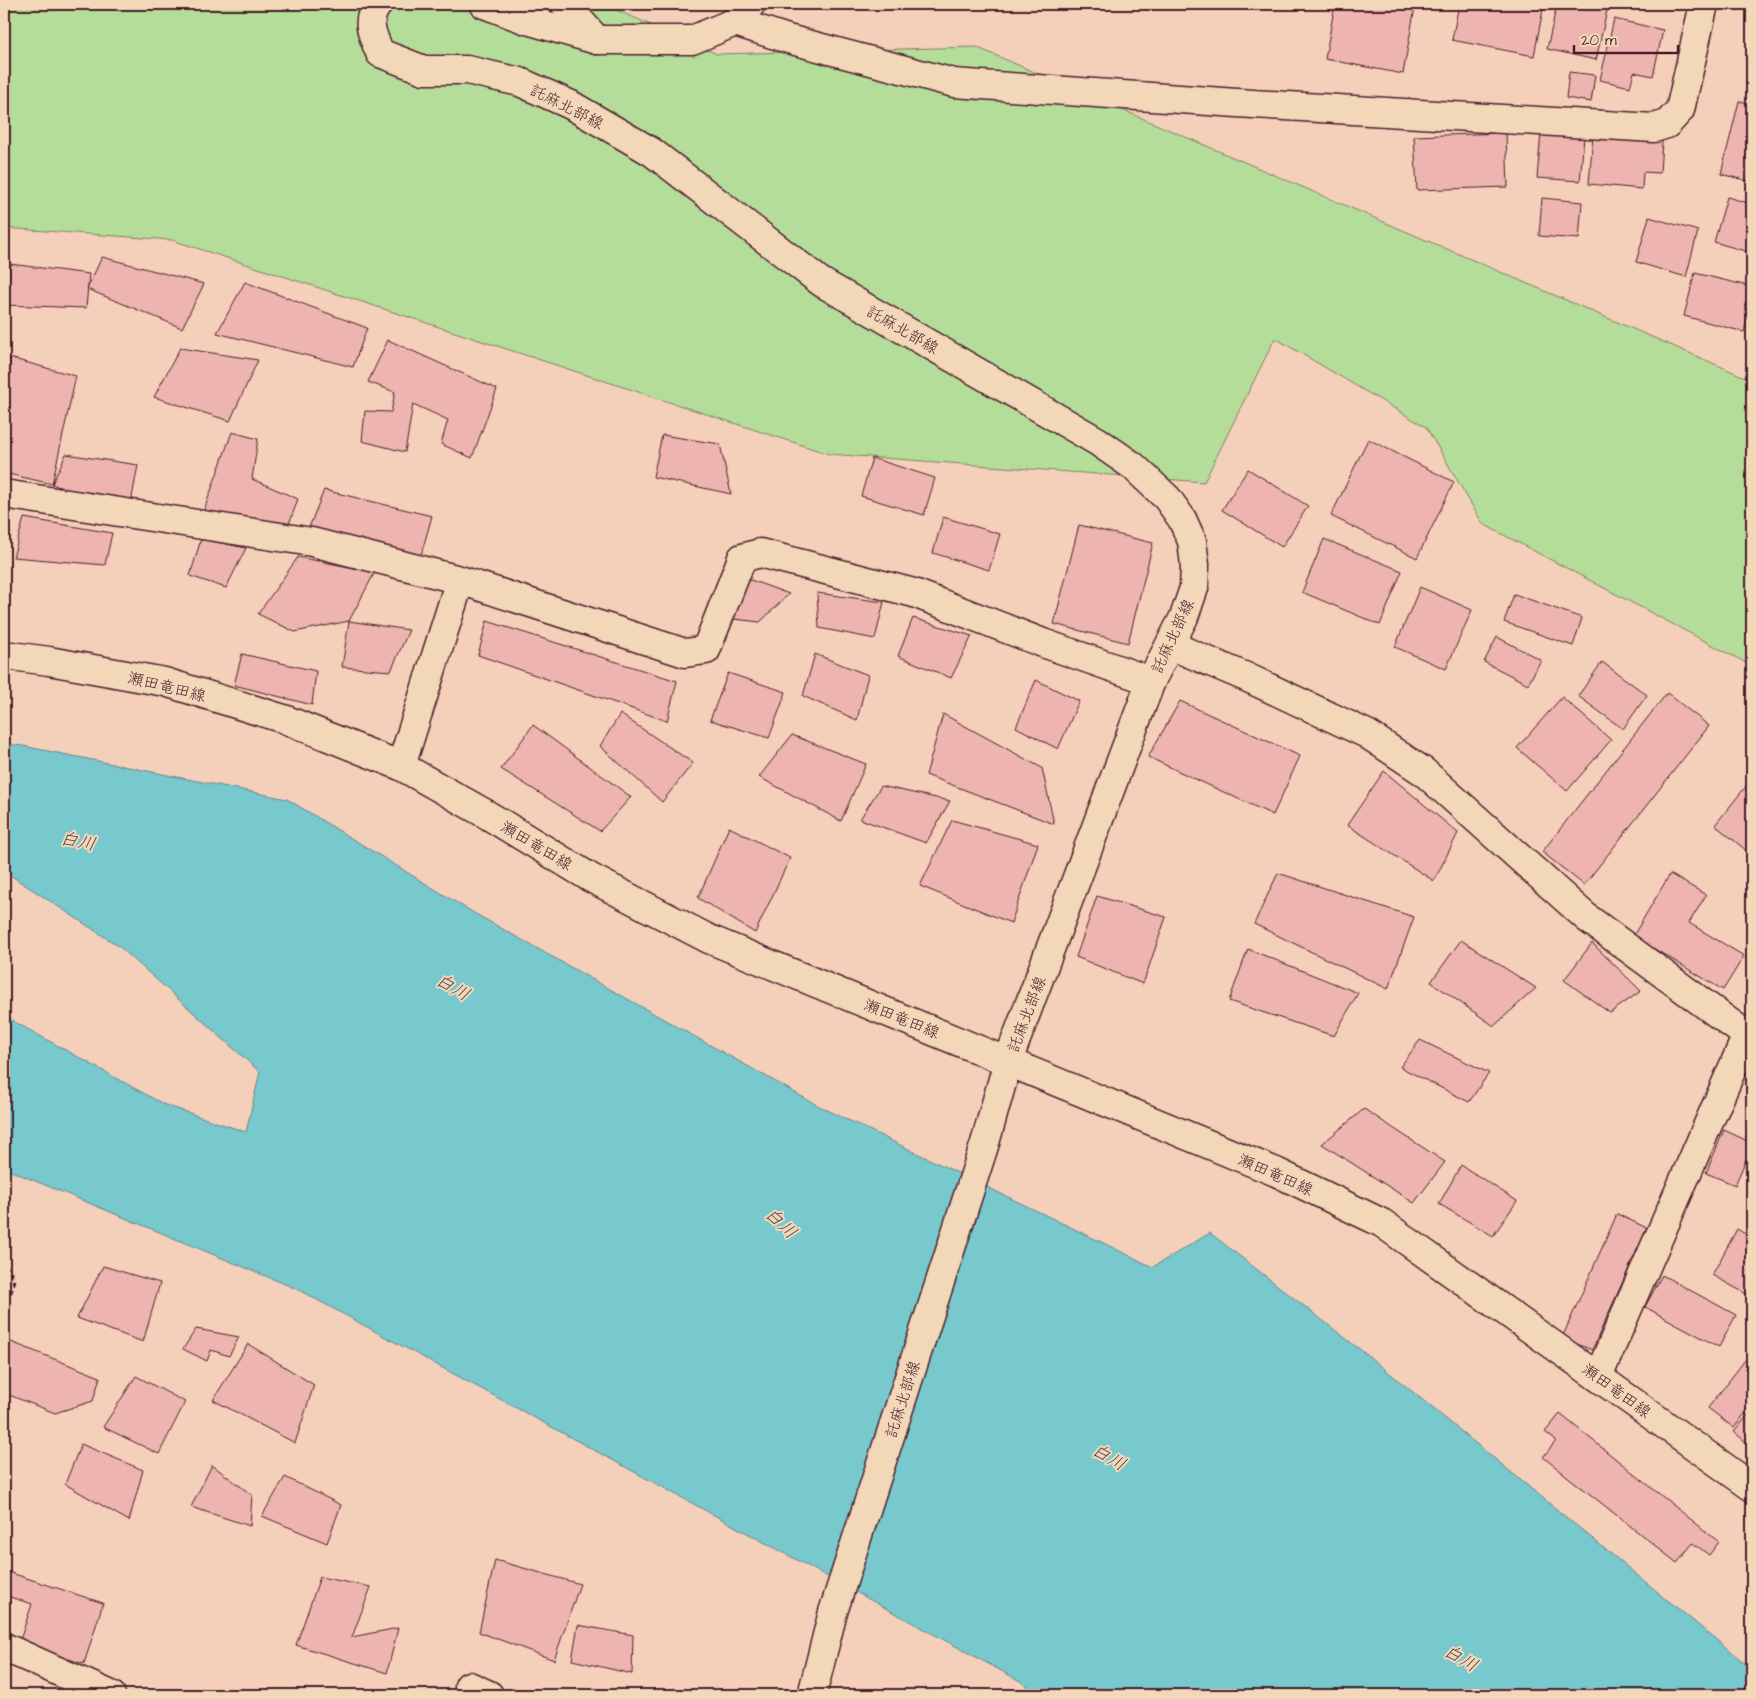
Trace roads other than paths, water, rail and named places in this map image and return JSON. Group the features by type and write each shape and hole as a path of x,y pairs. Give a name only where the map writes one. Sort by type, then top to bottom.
{"main road":[{"name":"託麻北部線","path":"378,4 370,27 380,53 424,70 467,70 520,82 571,104 652,152 821,282 1097,441 1133,466 1168,498 1182,519 1192,542 1195,565 1194,588 1184,617 1151,681 1008,1061 985,1143 833,1612 812,1695"},
{"path":"484,4 524,19 597,40 692,40 743,13 788,40 954,83 1237,103 1654,128 1667,124 1680,110 1704,4"},
{"path":"565,4 597,40"},
{"path":"4,494 312,542 460,580 685,653 706,650 742,558 760,553 914,593 1043,643 1151,681"},
{"path":"401,766 460,580"},
{"path":"1170,645 1246,677 1367,734 1424,772 1587,918 1750,1037 1598,1377"},
{"name":"瀬田竜田線","path":"4,655 49,661 165,682 284,720 401,766 486,814 591,878 709,939 1276,1172 1382,1224 1752,1487"},
{"path":"4,1647 97,1692"}],"water":[{"name":"白川","path":"4,744 23,746 287,799 472,912 817,1105 1153,1267 1210,1233 1376,1362 1752,1669 1752,1695 1040,1695 1020,1681 297,1289 4,1168 4,1016 165,1105 246,1132 260,1072 120,947 4,871"}]}
